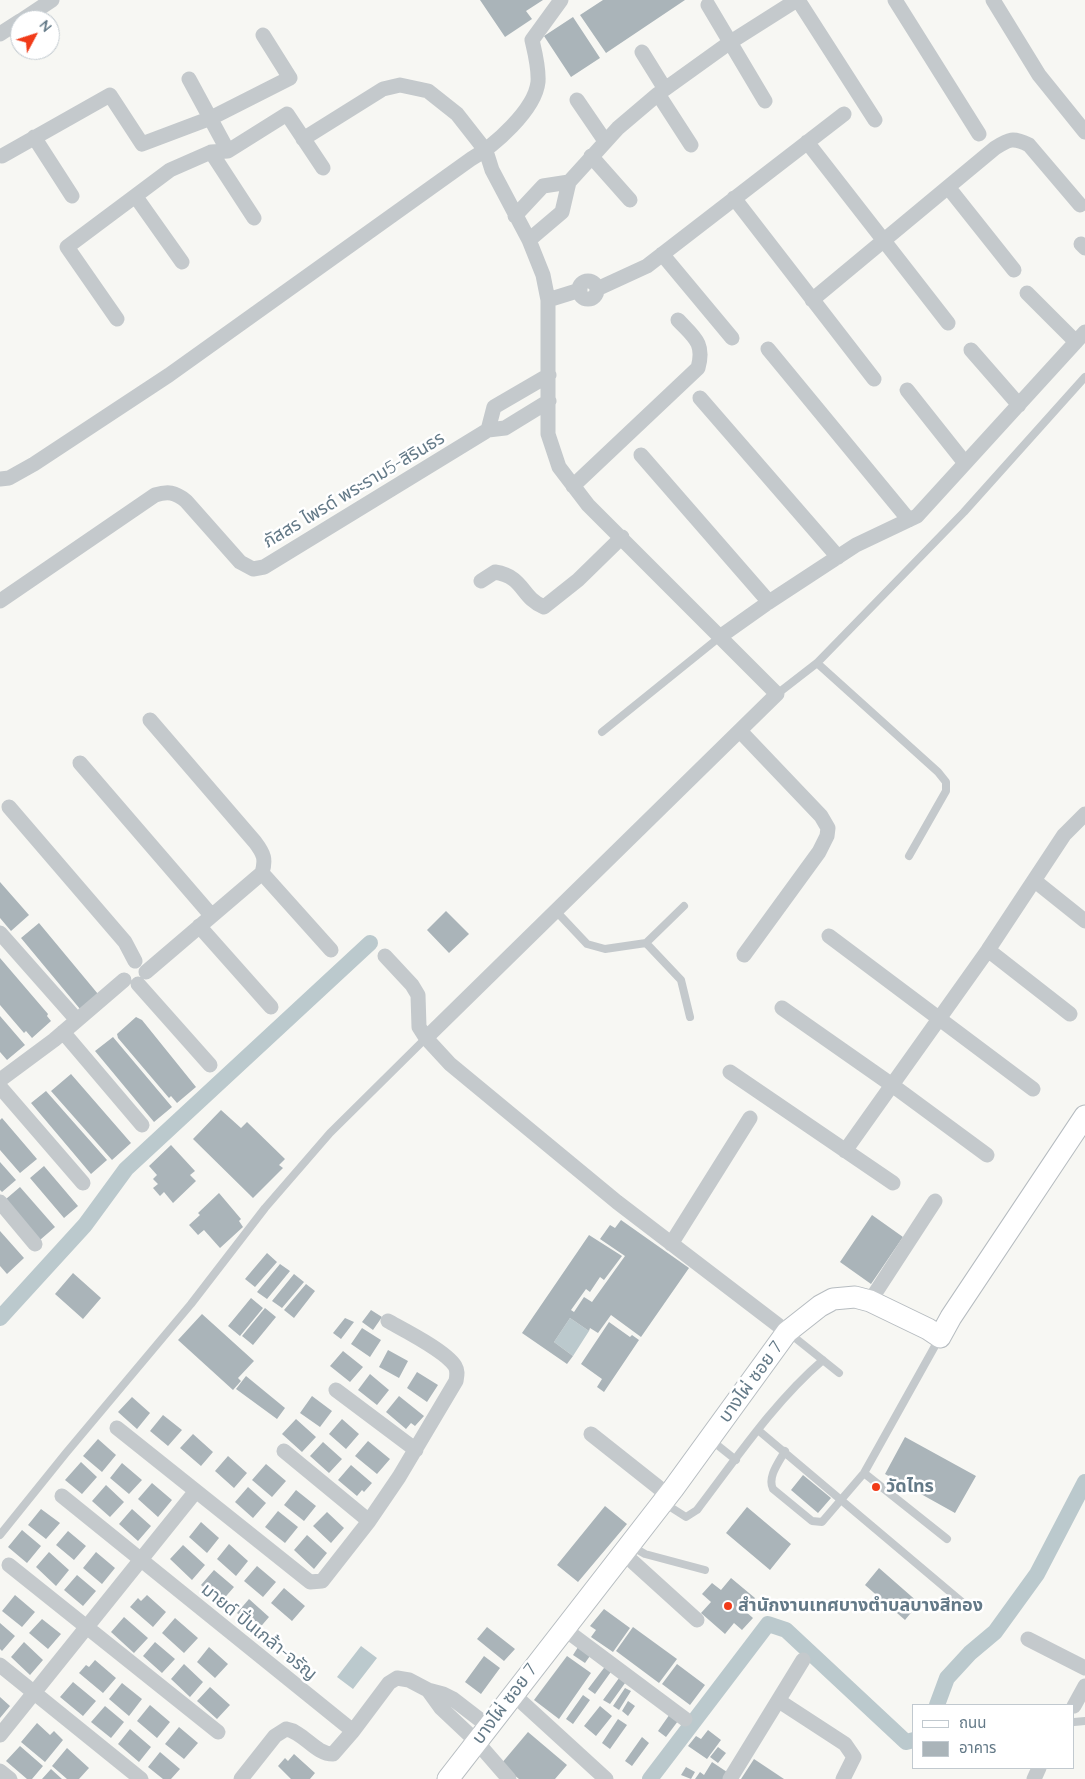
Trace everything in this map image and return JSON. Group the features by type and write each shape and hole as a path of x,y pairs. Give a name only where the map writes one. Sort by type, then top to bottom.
{"street":[{"path":"36,10 52,0"},
{"path":"0,479 9,478 34,464 169,375 499,140 531,101 538,83 537,64 532,40 561,0"},
{"path":"529,240 562,212 568,182 605,141 662,92 729,43 798,0 874,120"},
{"path":"895,0 979,134"},
{"path":"993,0 1039,76 1085,132"},
{"path":"708,5 765,101"},
{"path":"2,156 110,95 142,144 211,118 290,78 263,35"},
{"path":"642,52 692,145"},
{"path":"189,79 228,151"},
{"path":"303,139 383,89 400,85 428,92 457,114 486,151 492,170 529,240 543,276 548,300 548,434 559,467 588,506 622,537 777,694 634,832 426,1038"},
{"path":"576,100 605,141"},
{"path":"117,319 66,247 170,170 211,152 228,151 287,114 323,168"},
{"path":"548,300 580,290 585,298 589,298 596,293 597,289 647,266 844,114"},
{"path":"34,137 72,196"},
{"path":"812,300 948,186 995,148 1009,140 1020,141 1029,145 1080,205"},
{"path":"807,142 948,323"},
{"path":"211,152 254,218"},
{"path":"591,156 630,200"},
{"path":"515,216 543,186 568,182"},
{"path":"948,186 1014,270"},
{"path":"136,197 182,262"},
{"path":"734,198 874,379"},
{"path":"662,254 732,338"},
{"path":"721,636 856,545 917,516 1080,337 1027,293"},
{"path":"573,486 698,368 702,354 698,340 678,320"},
{"path":"768,349 909,520"},
{"path":"971,350 1018,405"},
{"path":"488,430 494,407 549,375"},
{"path":"907,390 965,464"},
{"path":"700,398 838,557"},
{"name":"ภัสสร ไพรด์ พระราม5-สิรินธร","path":"0,601 155,495 167,492 178,494 240,562 253,569 264,567 488,430 505,428 549,401"},
{"path":"641,454 769,602"},
{"path":"481,580 494,572 509,574 535,603 544,607 578,580 622,537"},
{"path":"3,1072 63,1032 136,978 262,873 266,862 262,852 150,720"},
{"path":"740,731 787,778 821,816 828,828 828,836 819,852 744,956"},
{"path":"80,763 212,915"},
{"path":"9,807 125,942 134,961"},
{"path":"845,1151 988,950 1064,835 1085,814"},
{"path":"262,873 330,950"},
{"path":"1035,881 1085,921"},
{"path":"199,926 271,1007"},
{"path":"0,933 77,1020"},
{"path":"828,936 1033,1089"},
{"path":"988,950 1070,1014"},
{"path":"385,956 412,985 418,996 417,1019 426,1038 475,1086 671,1244 787,1332"},
{"path":"136,978 141,963 134,961 125,965 122,975 136,978 210,1065"},
{"path":"782,1008 892,1085 986,1156"},
{"path":"63,1032 142,1125"},
{"path":"730,1072 893,1183"},
{"path":"0,1087 83,1182"},
{"path":"940,1337 951,1317 1085,1116"},
{"path":"671,1244 750,1118"},
{"path":"870,1301 935,1201"},
{"path":"0,1202 35,1244"},
{"name":"บางไผ่ ซอย 7","path":"448,1779 625,1548 665,1499 787,1332 820,1306 833,1299 855,1297 870,1301 928,1329 940,1337"},
{"path":"117,1428 310,1582 322,1581 369,1521 416,1450 456,1381 458,1373 456,1366 448,1357 388,1321"},
{"path":"336,1390 416,1450"},
{"path":"591,1434 665,1499"},
{"path":"284,1451 369,1521"},
{"path":"0,1736 196,1491"},
{"name":"มายด์ ปิ่นเกล้า-จรัญ","path":"62,1496 304,1693 353,1730"},
{"path":"625,1548 697,1620"},
{"path":"9,1565 218,1732"},
{"path":"563,1628 685,1719"},
{"path":"1028,1639 1085,1668"},
{"path":"730,1779 803,1660"},
{"path":"0,1665 141,1779"},
{"path":"241,1779 275,1736 286,1729 298,1732 326,1754 333,1754 389,1682 397,1678 409,1680 428,1690 454,1699 482,1734 509,1779"},
{"path":"1075,1704 1085,1686"},
{"path":"513,1694 606,1779"},
{"path":"778,1701 845,1744 852,1751 854,1757 852,1764 843,1779"},
{"path":"0,1771 10,1779"}],"lane":[{"path":"777,694 817,663 964,512 1085,377"},
{"path":"602,732 721,636"},
{"path":"817,663 938,772 946,782 946,791 909,856"},
{"path":"555,910 587,944 596,948 631,947 646,943 684,906"},
{"path":"646,943 681,980 690,1017"},
{"path":"0,1535 191,1304 265,1208 330,1134 426,1038"},
{"path":"787,1332 839,1373"},
{"path":"785,1451 771,1477 772,1489 812,1521 822,1522 864,1473 940,1337"},
{"path":"665,1499 680,1515 686,1517 692,1514 758,1430 810,1371 823,1360"},
{"path":"758,1430 841,1498 962,1602"},
{"path":"710,1439 736,1460"},
{"path":"864,1473 947,1539"},
{"path":"625,1548 705,1570"}],"shaded area":[{"path":"570,1318 589,1331 573,1356 554,1342"},
{"path":"361,1646 377,1658 353,1689 337,1677"}],"building":[{"path":"480,0 543,0 526,11 532,19 505,37"},
{"path":"603,0 685,0 606,53 580,15"},
{"path":"573,17 600,58 571,77 544,36"},
{"path":"0,882 29,915 11,931 0,918"},
{"path":"446,911 469,934 449,953 427,930"},
{"path":"39,923 98,994 80,1009 21,938"},
{"path":"0,958 48,1014 47,1016 51,1021 32,1038 26,1031 24,1033 0,1005"},
{"path":"0,1016 25,1045 7,1060 0,1052"},
{"path":"136,1017 142,1020 196,1087 177,1103 171,1096 169,1098 118,1038 117,1034"},
{"path":"113,1037 172,1107 154,1122 95,1051"},
{"path":"71,1074 131,1143 112,1160 51,1091"},
{"path":"46,1091 107,1160 91,1174 31,1103"},
{"path":"221,1110 241,1128 247,1122 285,1159 279,1165 283,1168 253,1198 193,1139"},
{"path":"2,1118 37,1159 20,1173 0,1150 0,1120"},
{"path":"171,1145 195,1171 190,1175 196,1181 173,1203 164,1192 160,1196 153,1188 158,1184 153,1179 157,1175 149,1166"},
{"path":"0,1162 16,1180 2,1192 0,1190"},
{"path":"44,1166 78,1206 64,1218 30,1178"},
{"path":"20,1187 55,1227 40,1240 6,1199"},
{"path":"219,1193 241,1219 239,1221 243,1227 220,1248 204,1230 198,1235 189,1225 200,1215 198,1213"},
{"path":"872,1215 903,1237 871,1284 840,1262"},
{"path":"621,1220 689,1268 641,1337 611,1315 598,1333 590,1328 589,1331 570,1318 554,1342 573,1356 567,1364 522,1333 589,1235 622,1256 604,1280 600,1277 590,1292 586,1289 571,1310 574,1312 584,1297 592,1302 625,1256 600,1239 610,1225 615,1228"},
{"path":"0,1231 24,1258 7,1274 0,1266"},
{"path":"267,1253 277,1262 255,1287 245,1279"},
{"path":"280,1264 290,1271 267,1299 257,1292"},
{"path":"73,1273 101,1298 83,1319 55,1294"},
{"path":"294,1274 304,1282 282,1308 272,1301"},
{"path":"306,1284 315,1291 294,1318 284,1310"},
{"path":"251,1298 263,1308 240,1336 228,1326"},
{"path":"265,1308 276,1317 253,1345 242,1336"},
{"path":"371,1310 382,1317 373,1330 362,1322"},
{"path":"202,1314 254,1361 238,1378 241,1381 233,1390 178,1340"},
{"path":"345,1318 354,1322 341,1339 333,1333"},
{"path":"609,1322 630,1337 632,1335 639,1340 604,1392 597,1387 602,1379 581,1364"},
{"path":"362,1328 381,1340 370,1357 351,1344"},
{"path":"388,1350 408,1361 399,1378 379,1367"},
{"path":"343,1351 363,1367 350,1382 330,1366"},
{"path":"417,1372 438,1385 427,1402 407,1388"},
{"path":"370,1374 389,1390 377,1405 358,1390"},
{"path":"246,1376 285,1408 277,1419 236,1389"},
{"path":"312,1396 332,1411 320,1427 300,1413"},
{"path":"399,1396 424,1416 415,1426 411,1423 406,1429 386,1412"},
{"path":"132,1397 150,1413 137,1429 118,1412"},
{"path":"163,1415 182,1430 168,1446 150,1431"},
{"path":"296,1419 316,1437 302,1452 282,1434"},
{"path":"342,1419 359,1434 346,1449 329,1434"},
{"path":"193,1434 213,1452 201,1466 180,1448"},
{"path":"905,1437 976,1476 955,1513 885,1474"},
{"path":"98,1439 116,1455 102,1472 83,1456"},
{"path":"368,1441 390,1459 377,1474 355,1456"},
{"path":"323,1442 342,1459 329,1473 310,1456"},
{"path":"228,1456 247,1473 234,1488 215,1471"},
{"path":"81,1462 97,1477 82,1494 65,1480"},
{"path":"122,1463 142,1480 129,1494 110,1478"},
{"path":"266,1464 286,1481 272,1497 252,1480"},
{"path":"351,1465 372,1483 364,1492 362,1490 357,1496 338,1480"},
{"path":"803,1475 831,1498 818,1513 791,1490"},
{"path":"152,1483 172,1500 158,1517 138,1499"},
{"path":"106,1485 124,1502 110,1517 92,1501"},
{"path":"248,1487 266,1503 253,1518 235,1502"},
{"path":"296,1490 316,1506 304,1521 284,1505"},
{"path":"605,1506 627,1524 578,1582 557,1565"},
{"path":"747,1507 791,1544 770,1570 726,1533"},
{"path":"41,1509 60,1523 46,1539 28,1525"},
{"path":"132,1509 151,1526 138,1541 119,1524"},
{"path":"278,1511 298,1527 285,1543 265,1527"},
{"path":"327,1512 344,1528 331,1543 313,1526"},
{"path":"201,1522 219,1538 207,1553 189,1537"},
{"path":"22,1530 41,1546 27,1563 8,1547"},
{"path":"68,1531 86,1546 74,1560 56,1545"},
{"path":"307,1535 327,1553 314,1569 294,1550"},
{"path":"229,1544 248,1561 236,1576 217,1559"},
{"path":"183,1545 205,1565 192,1580 170,1559"},
{"path":"49,1552 69,1570 56,1586 36,1567"},
{"path":"96,1552 115,1568 102,1584 83,1568"},
{"path":"257,1566 276,1582 263,1597 244,1581"},
{"path":"879,1568 919,1603 905,1620 865,1585"},
{"path":"214,1570 234,1587 221,1602 201,1585"},
{"path":"77,1575 96,1591 83,1606 64,1590"},
{"name":"สำนักงานเทศบางตำบลบางสีทอง","path":"731,1578 755,1598 745,1611 753,1618 742,1630 734,1623 725,1634 701,1613 711,1602 702,1594 712,1583 721,1590"},
{"path":"284,1588 305,1606 292,1621 271,1603"},
{"path":"15,1595 35,1612 22,1627 2,1611"},
{"path":"147,1595 166,1612 153,1627 130,1607 138,1598 141,1601"},
{"path":"249,1599 269,1617 257,1631 237,1613"},
{"path":"604,1609 630,1628 613,1652 591,1637 596,1630 590,1626"},
{"path":"124,1617 148,1638 134,1653 111,1632"},
{"path":"175,1618 198,1638 184,1653 162,1633"},
{"path":"42,1619 61,1634 48,1649 29,1633"},
{"path":"0,1623 15,1636 2,1651 0,1649"},
{"path":"487,1627 515,1649 504,1661 477,1639"},
{"path":"633,1627 677,1659 659,1683 616,1651"},
{"path":"24,1642 43,1660 30,1675 11,1657"},
{"path":"155,1642 175,1659 162,1673 143,1656"},
{"path":"580,1644 592,1653 585,1663 573,1655"},
{"path":"209,1647 228,1664 215,1678 197,1662"},
{"path":"484,1656 500,1668 481,1694 465,1682"},
{"path":"567,1656 591,1673 559,1719 534,1700"},
{"path":"95,1660 116,1678 103,1693 79,1673 86,1665 89,1667"},
{"path":"184,1664 203,1682 190,1697 171,1679"},
{"path":"607,1664 613,1669 595,1694 588,1689"},
{"path":"677,1664 705,1685 690,1705 662,1684"},
{"path":"622,1674 628,1679 610,1704 603,1700"},
{"path":"73,1682 96,1701 83,1716 60,1697"},
{"path":"122,1683 142,1699 129,1716 109,1699"},
{"path":"210,1687 230,1705 217,1719 197,1701"},
{"path":"625,1688 631,1691 619,1710 613,1706"},
{"path":"583,1695 590,1700 573,1724 566,1719"},
{"path":"0,1697 10,1706 0,1718"},
{"path":"628,1701 635,1706 628,1716 622,1711"},
{"path":"150,1705 170,1722 157,1738 137,1721"},
{"path":"105,1706 124,1722 111,1738 91,1722"},
{"path":"600,1706 612,1716 596,1736 584,1726"},
{"path":"672,1711 681,1717 666,1737 658,1731"},
{"path":"618,1719 627,1725 610,1749 602,1743"},
{"path":"37,1723 50,1735 54,1731 63,1740 45,1762 21,1742"},
{"path":"179,1727 198,1743 184,1759 165,1744"},
{"path":"130,1729 151,1747 139,1762 118,1744"},
{"path":"708,1730 721,1740 707,1759 688,1746 696,1736 701,1739"},
{"path":"528,1732 567,1765 555,1779 519,1779 501,1764"},
{"path":"642,1737 649,1743 632,1766 625,1761"},
{"path":"20,1746 43,1766 32,1779 27,1779 6,1761"},
{"path":"718,1747 726,1753 718,1763 710,1757"},
{"path":"67,1748 89,1768 79,1779 67,1779 52,1766"},
{"path":"160,1752 180,1769 171,1779 163,1779 148,1767"},
{"path":"294,1754 315,1773 310,1779 291,1779 278,1766 285,1758 288,1761"},
{"path":"754,1759 784,1779 741,1779"},
{"path":"712,1762 730,1774 726,1779 695,1779 700,1772 704,1775"},
{"path":"686,1767 695,1772 691,1779 681,1775"},
{"path":"51,1769 62,1779 42,1779"}],"waterway":[{"path":"0,1318 85,1225 126,1169 370,943"},
{"path":"937,1704 947,1678 970,1653 995,1632 1037,1574 1085,1482"},
{"path":"650,1779 768,1624 786,1630 906,1742 912,1740"}],"place":[{"name":"วัดไทร","path":"876,1487"},
{"name":"สำนักงานเทศบางตำบลบางสีทอง","path":"728,1606"}]}
